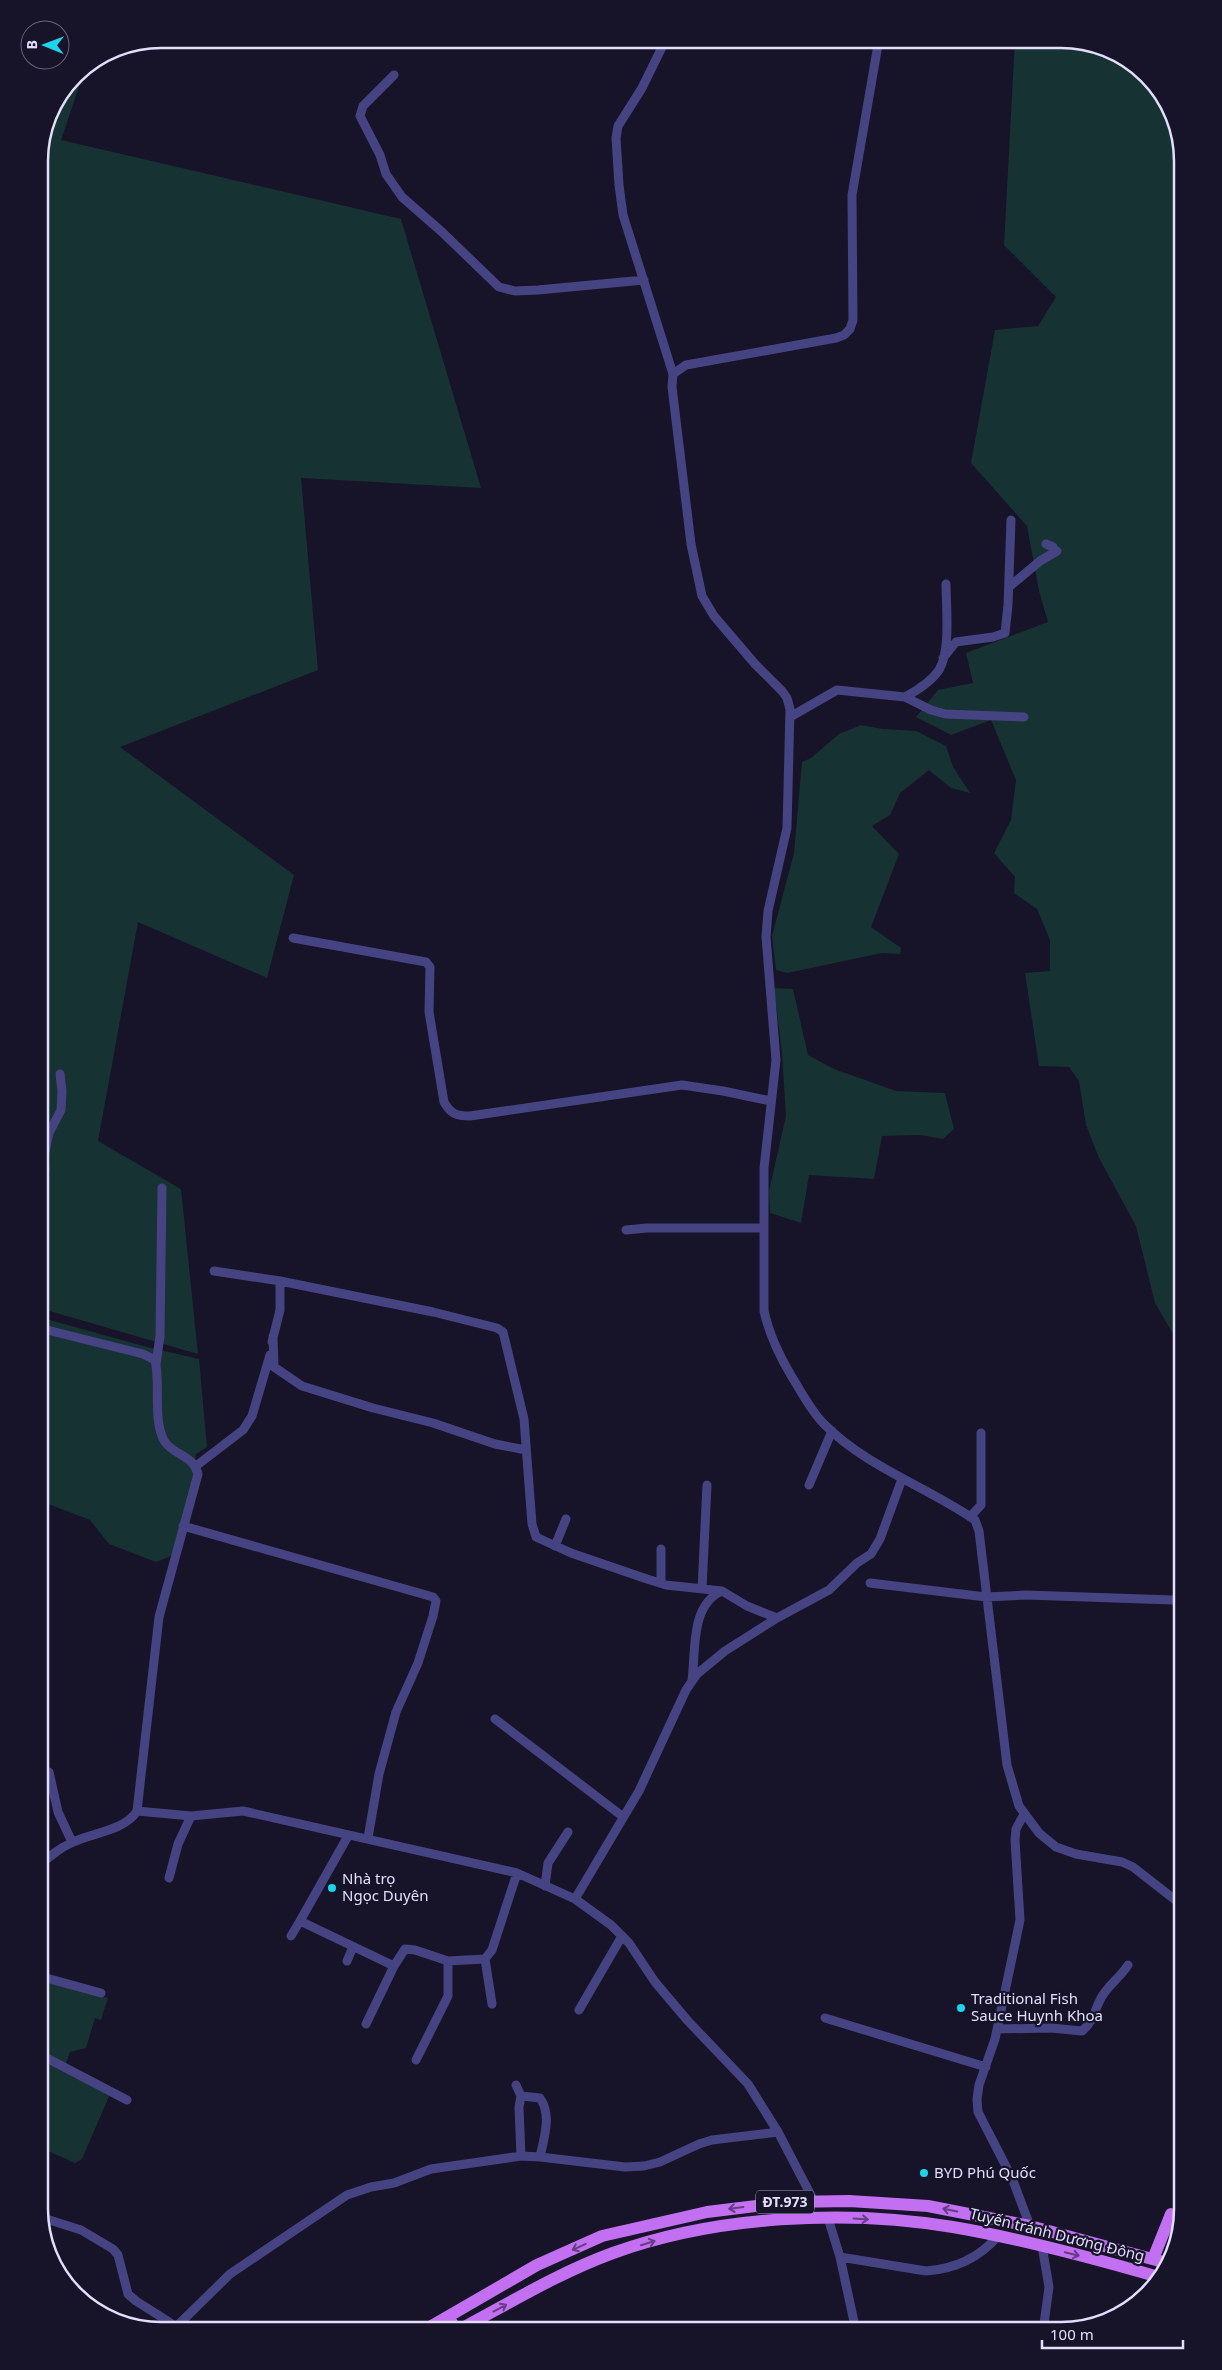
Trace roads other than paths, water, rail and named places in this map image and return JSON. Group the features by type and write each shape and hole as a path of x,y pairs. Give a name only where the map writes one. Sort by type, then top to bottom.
{"main road":[{"name":"Tuyến tránh Dương Đông","path":"439,2322 538,2265 602,2236 708,2212 788,2202 827,2201 928,2206 1030,2226 1162,2262"},
{"path":"827,2201 828,2218"},
{"path":"1153,2259 1171,2214"},
{"name":"Tuyến tránh Dương Đông","path":"474,2322 554,2280 612,2254 662,2239 730,2225 828,2218 951,2227 1029,2242 1153,2276"},
{"path":"1029,2242 1030,2226"},
{"path":"448,2317 451,2322"}],"street":[{"path":"662,48 642,88 618,126 616,138 621,204 673,374 672,387 691,544 702,596 714,616 782,691 787,698 790,717 787,828 768,911 766,937 776,1060 764,1168 762,1228 764,1311 767,1326 786,1367 804,1398 832,1431 902,1479 975,1520 979,1531 1007,1765 1019,1806 1024,1814 1039,1833 1056,1847 1076,1854 1122,1862 1133,1867 1174,1899"},
{"path":"673,374 686,364 836,338 844,335 850,329 855,309 853,185 876,48"},
{"path":"394,74 363,106 360,116 380,155 386,174 402,197 442,232 499,287 515,291 538,290 644,280"},
{"path":"942,658 956,642 993,637 1005,633 1009,587 1011,520"},
{"path":"1009,587 1040,561 1056,551 1054,547 1046,544"},
{"path":"906,696 928,681 939,669 946,640 946,584"},
{"path":"790,717 837,690 906,696 931,710 945,714 1024,717"},
{"path":"293,938 426,962 430,967 429,1012 444,1102 450,1112 458,1116 682,1085 771,1101"},
{"path":"48,1138 60,1110 62,1091 60,1074"},
{"path":"48,1858 72,1842 116,1826 134,1816 137,1811 159,1617 198,1474 196,1466 187,1457 166,1442 158,1413 156,1364 160,1336 162,1188"},
{"path":"626,1230 647,1228 762,1228"},
{"path":"214,1271 280,1281 433,1312 497,1328 503,1332 522,1404 533,1532 536,1537 555,1546 661,1583 722,1591 747,1606 777,1618"},
{"path":"196,1466 243,1430 252,1416 268,1363 280,1310 280,1281"},
{"path":"48,1330 143,1354 155,1360 156,1364"},
{"path":"273,1336 274,1367 302,1386 373,1408 433,1423 495,1444 526,1450"},
{"path":"809,1485 832,1431"},
{"path":"970,1516 981,1505 981,1433"},
{"path":"575,1899 622,1816 639,1791 691,1683 710,1662 777,1618 829,1590 874,1551 902,1479"},
{"path":"702,1589 707,1485"},
{"path":"555,1546 566,1519"},
{"path":"183,1526 433,1597 436,1601 418,1663 396,1712 379,1774 368,1838"},
{"path":"661,1583 662,1548"},
{"path":"870,1583 986,1597 1026,1595 1173,1600"},
{"path":"691,1683 696,1637 703,1606 713,1595 722,1591"},
{"path":"495,1719 622,1816"},
{"path":"49,1772 58,1812 72,1842"},
{"path":"137,1811 191,1816 243,1811 517,1873 575,1899 598,1915 622,1936 638,1955 654,1982 688,2022 748,2084 778,2132 814,2201"},
{"path":"1024,1814 1016,1830 1015,1840 1020,1920 996,2029 979,2085 978,2112 1012,2178 1030,2226"},
{"path":"169,1878 178,1844 191,1816"},
{"path":"544,1886 548,1863 568,1832"},
{"path":"291,1936 348,1836"},
{"path":"492,2004 485,1959 492,1950 517,1873"},
{"path":"300,1921 394,1966"},
{"path":"579,2010 622,1936"},
{"path":"347,1960 353,1947"},
{"path":"366,2024 394,1966 402,1952 408,1948 448,1961 485,1959"},
{"path":"416,2060 448,1996 448,1961"},
{"path":"996,2029 1051,2028 1082,2031 1088,2026 1102,1996 1128,1965"},
{"path":"48,1978 101,1993"},
{"path":"825,2018 986,2067"},
{"path":"48,2059 128,2100"},
{"path":"516,2085 521,2096 519,2107 521,2156"},
{"path":"521,2096 540,2098 545,2105 547,2125 540,2156"},
{"path":"181,2322 230,2274 347,2195 371,2187 394,2183 431,2169 521,2156 540,2156 625,2168 644,2166 712,2140 778,2132"},
{"path":"828,2218 840,2257 854,2322"},
{"path":"48,2220 81,2230 113,2249 118,2255 128,2294 169,2322"},
{"path":"840,2257 926,2271 940,2270 986,2250 998,2236"},
{"path":"1042,2246 1048,2288 1044,2322"}],"place":[{"name":"Nhà trọ Ngọc Duyên","path":"332,1888"},
{"name":"Traditional Fish Sauce Huynh Khoa","path":"961,2008"},
{"name":"BYD Phú Quốc","path":"924,2173"}]}
